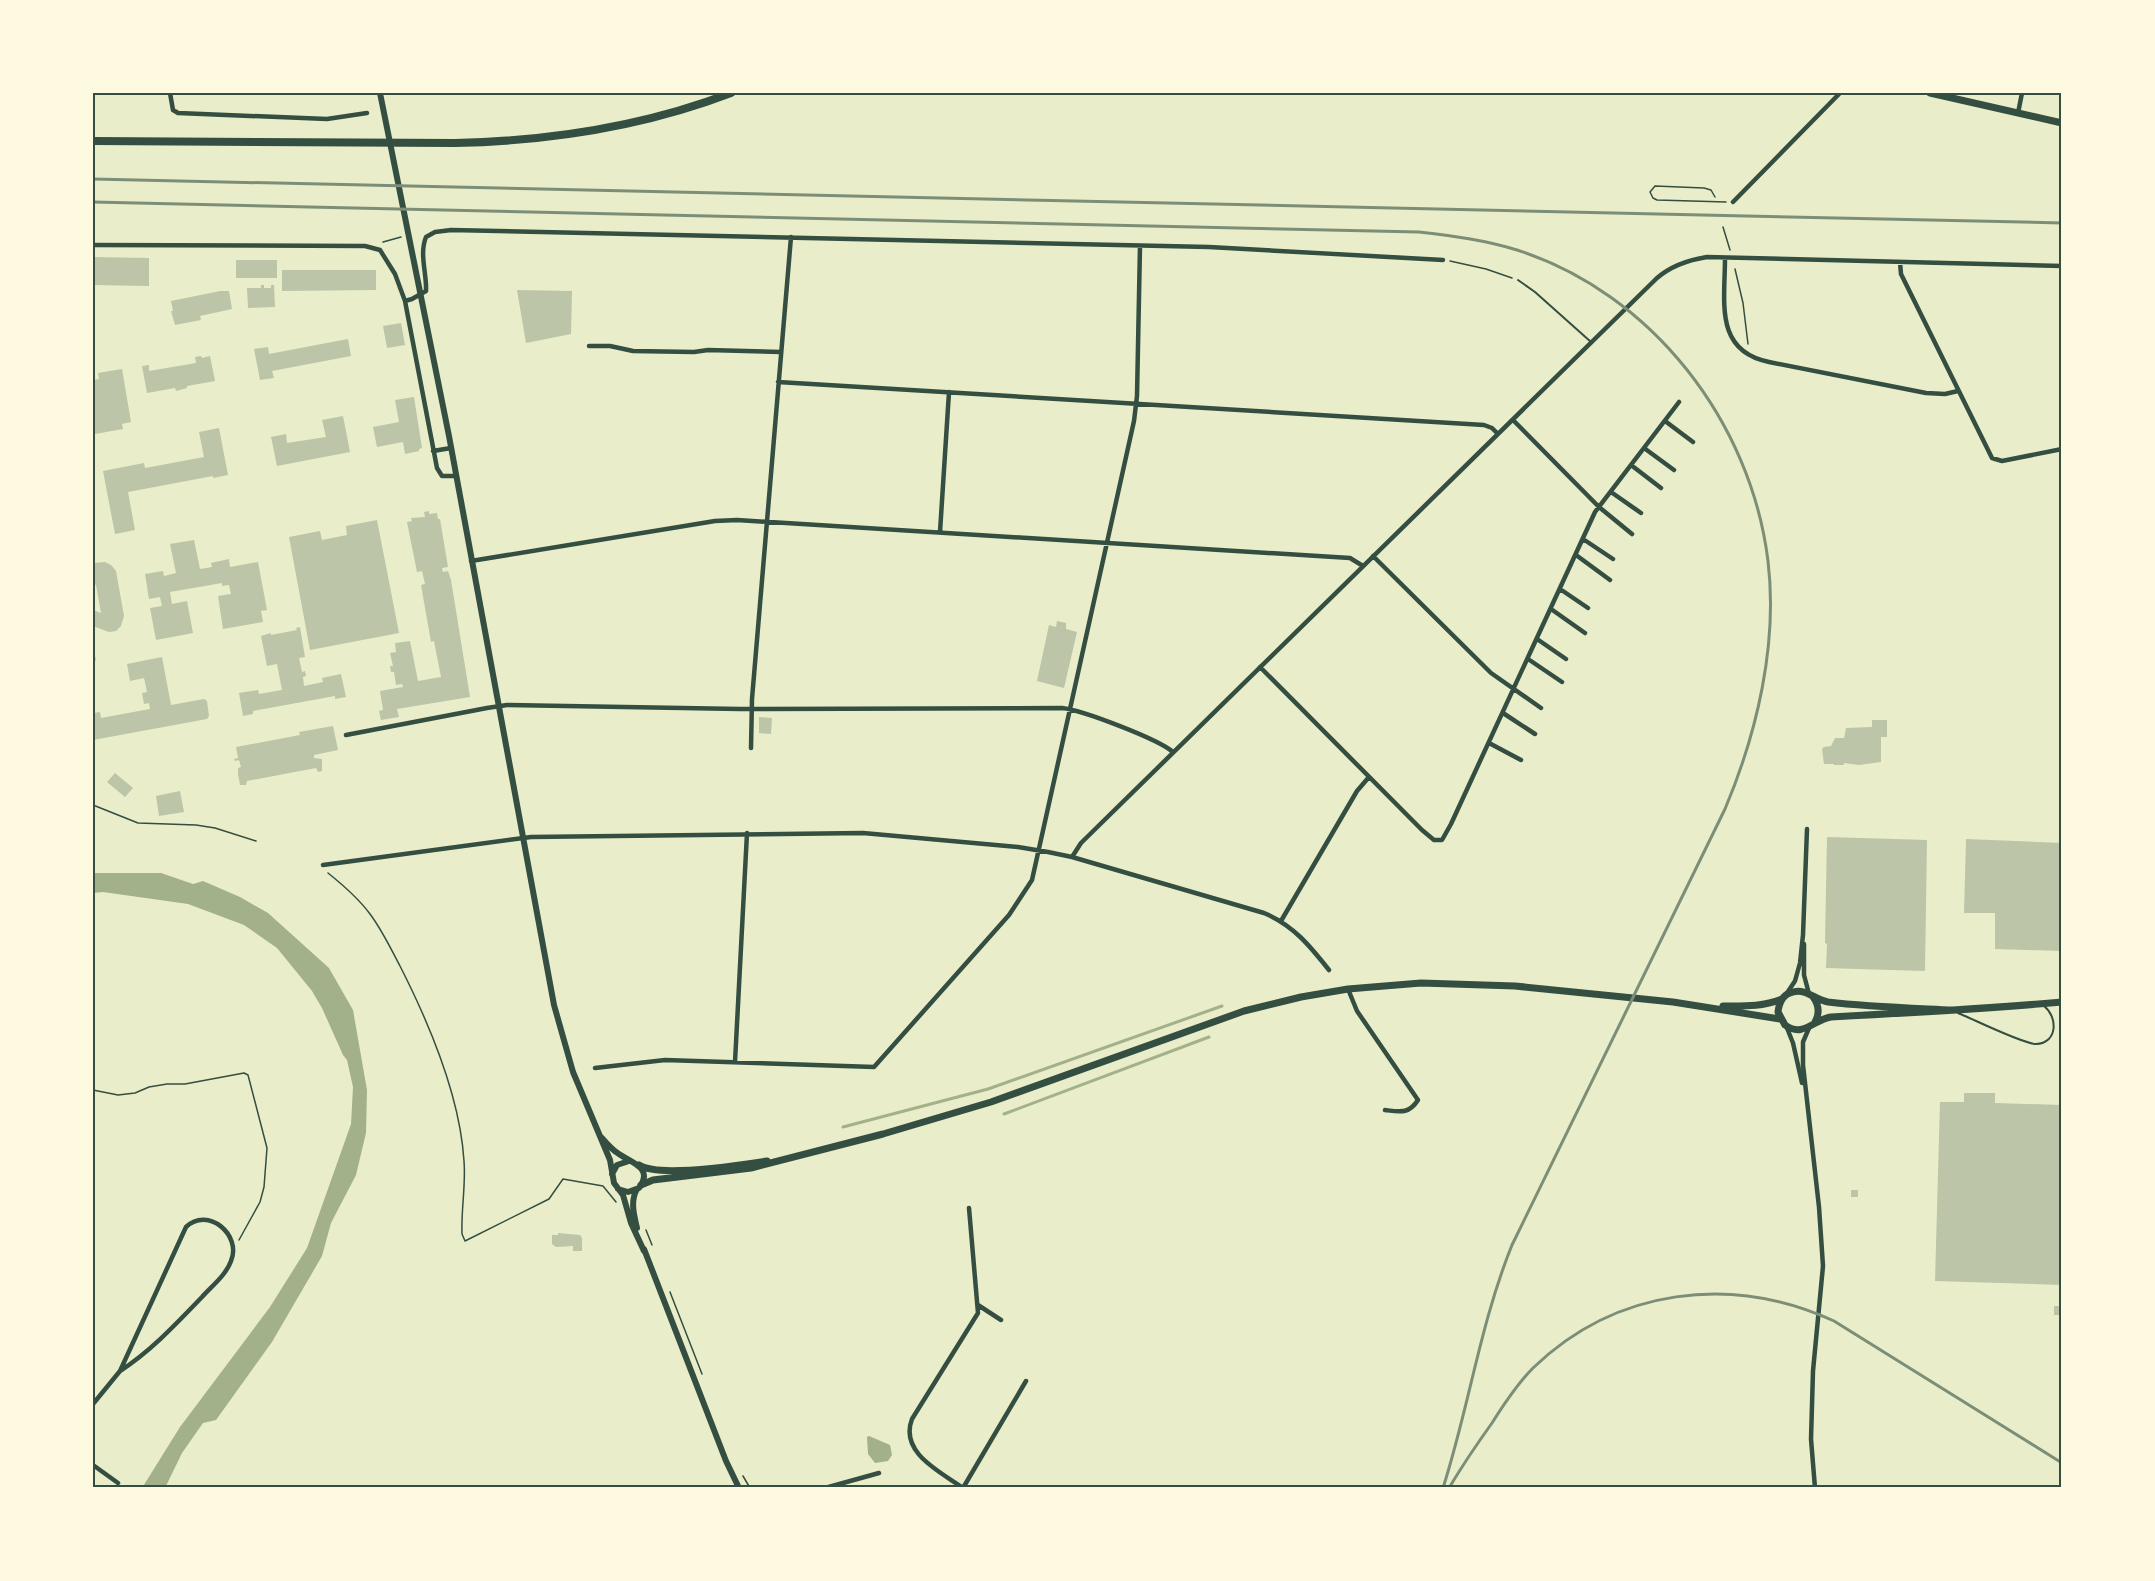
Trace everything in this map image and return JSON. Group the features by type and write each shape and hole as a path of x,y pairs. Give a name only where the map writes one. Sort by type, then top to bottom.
{"main road":[{"path":"93,141 417,143 514,141 627,125 682,110 731,93"},
{"path":"1930,93 2062,123"},
{"path":"639,1187 653,1180 751,1168 883,1134 992,1102 1244,1011 1301,997 1348,989 1398,984 1447,983 1524,986 1673,1002 1738,1006 1765,1004 1797,991 1826,1002 1953,1010"},
{"path":"1810,1027 1818,1011 1817,1004 1811,995"},
{"path":"1782,1022 1778,1009 1784,997"},
{"path":"1673,1002 1782,1022 1798,1031 1810,1027 1820,1019 1831,1017 2062,1002"},
{"path":"636,1163 652,1170 706,1168 802,1154"}],"street":[{"path":"170,93 174,111 178,113 327,119 367,113"},
{"path":"380,93 451,448 545,967 560,1031 594,1127 608,1156 616,1187 625,1198 631,1223 726,1461 739,1488"},
{"path":"1733,202 1840,93"},
{"path":"2018,113 2022,93"},
{"path":"405,301 426,291 424,240 429,234 439,231 1140,246 1443,260"},
{"path":"751,748 752,708 791,237"},
{"path":"93,245 374,247 383,253 390,264 405,301 440,474 456,476"},
{"path":"595,1068 665,1060 874,1067 1015,908 1032,880 1134,421 1140,246"},
{"path":"1072,857 1081,843 1173,752 1665,272 1682,263 1707,257 2062,266"},
{"path":"1725,258 1726,326 1734,342 1749,356 1769,362 1932,394 1958,391"},
{"path":"1900,262 1901,274 1990,456 1994,460 2002,461 2062,448"},
{"path":"589,346 610,346 633,351 781,352"},
{"path":"778,382 1484,425 1492,428 1498,434"},
{"path":"940,532 949,392"},
{"path":"1260,667 1429,836 1440,841 1447,833 1599,507 1679,402"},
{"path":"1513,420 1599,507 1632,534"},
{"path":"1665,421 1693,442"},
{"path":"1644,447 1674,470"},
{"path":"434,451 451,448"},
{"path":"1631,465 1661,488"},
{"path":"1611,492 1641,513"},
{"path":"471,561 715,521 767,521 1350,558 1363,566"},
{"path":"1583,539 1612,559"},
{"path":"1576,555 1610,580"},
{"path":"1373,556 1491,673 1541,708"},
{"path":"1560,589 1588,608"},
{"path":"1551,609 1585,633"},
{"path":"1537,639 1566,659"},
{"path":"1528,658 1562,682"},
{"path":"346,735 498,706 1070,709 1162,744 1173,752"},
{"path":"1503,713 1535,734"},
{"path":"1489,743 1521,760"},
{"path":"1281,921 1358,791 1369,777"},
{"path":"1807,829 1803,935 1804,975 1811,995"},
{"path":"323,865 522,837 863,832 1038,850 1072,857 1251,908 1281,921 1307,942 1329,970"},
{"path":"735,1062 747,833"},
{"path":"1784,997 1797,976 1803,935"},
{"path":"1348,989 1357,1011 1418,1100 1408,1112 1385,1110"},
{"path":"1782,1022 1789,1032 1795,1049 1809,1121"},
{"path":"1810,1027 1804,1037 1803,1049 1819,1207 1822,1266 1813,1371 1812,1439 1815,1488"},
{"path":"594,1127 610,1147 636,1163 644,1173 634,1198 634,1214 644,1251"},
{"path":"612,1176 615,1167 620,1163 636,1163"},
{"path":"616,1187 625,1192 639,1187"},
{"path":"969,1208 978,1313 912,1419 909,1427 911,1442 919,1456 963,1488 1026,1381"},
{"path":"93,1404 120,1371 155,1344 215,1283 230,1264 233,1250 228,1233 216,1222 196,1220 186,1227 120,1371"},
{"path":"978,1305 1001,1320"},
{"path":"93,1465 118,1482"},
{"path":"825,1488 879,1473"}],"lane":[{"path":"1518,280 1535,292 1592,343"},
{"path":"1953,1010 2036,1044 2048,1039 2054,1027 2052,1015 2041,1004"}],"path":[{"path":"1715,197 1711,190 1704,188 1654,186 1650,190 1652,197 1657,200 1733,202"},
{"path":"1723,227 1730,251"},
{"path":"374,247 396,237"},
{"path":"1443,260 1486,269 1518,280"},
{"path":"1735,269 1743,303 1748,344"},
{"path":"93,805 138,823 196,825 215,828 256,841"},
{"path":"325,871 341,883 370,914 393,952 431,1031 447,1080 461,1137 464,1161 462,1234 465,1241 549,1199 563,1179 603,1186 618,1205"},
{"path":"93,1090 118,1095 167,1084 184,1084 244,1073 248,1075 267,1148 264,1187 260,1202 233,1250"},
{"path":"683,1323 701,1373"},
{"path":"738,1469 750,1488"}],"shaded area":[{"path":"93,873 161,873 193,884 203,881 240,897 268,913 329,968 353,1010 367,1090 366,1133 356,1175 331,1223 322,1256 272,1342 216,1420 203,1423 182,1453 165,1488 142,1488 180,1427 270,1307 307,1248 351,1124 353,1087 347,1060 322,1008 312,991 277,948 244,925 188,904 103,892 93,893"},
{"path":"867,1437 890,1445 892,1455 888,1461 875,1463 868,1454"}],"building":[{"path":"93,257 149,258 149,286 93,285"},
{"path":"236,260 277,260 277,278 236,278"},
{"path":"282,270 376,270 376,290 282,291"},
{"path":"261,285 264,285 264,288 271,288 271,285 274,285 275,307 248,308 247,288 261,288"},
{"path":"517,290 572,291 571,334 526,343"},
{"path":"229,291 232,309 200,316 201,320 175,325 171,301"},
{"path":"401,323 405,345 387,348 383,326"},
{"path":"348,339 351,356 272,371 274,378 260,380 254,349 268,347 269,354"},
{"path":"201,356 202,358 210,356 215,381 187,386 187,388 176,391 175,388 147,393 142,366 149,365 149,371 196,363 195,357"},
{"path":"122,369 131,422 122,424 123,429 95,434 93,380 99,379 98,373"},
{"path":"414,397 422,448 419,451 405,454 403,442 377,447 373,427 399,422 395,400"},
{"path":"343,416 350,452 277,466 271,437 286,434 287,443 326,437 322,420"},
{"path":"219,428 228,475 128,492 135,530 115,534 103,471 144,463 145,468 204,457 199,432"},
{"path":"429,511 429,514 437,513 440,519 448,567 442,568 443,572 448,571 451,580 470,697 397,709 399,717 381,720 379,711 383,710 380,691 403,687 402,684 396,685 394,672 391,672 390,666 393,666 390,653 396,652 395,643 410,641 418,681 441,677 434,641 431,642 421,585 425,584 422,571 417,572 407,522 412,521 411,518 425,517 424,512"},
{"path":"377,520 399,633 310,650 289,537 320,531 322,540 347,535 346,526"},
{"path":"194,540 200,569 212,567 211,563 229,559 230,567 258,562 267,610 261,611 263,622 223,629 218,596 231,594 229,585 222,586 222,583 170,592 172,604 187,601 193,633 156,640 150,608 162,606 160,597 149,599 145,574 163,571 164,576 176,573 170,544"},
{"path":"105,562 116,571 124,616 121,626 116,631 109,632 93,626 93,610 101,613 96,585 93,583 93,563"},
{"path":"1057,621 1066,623 1066,629 1077,632 1064,688 1037,681 1049,625 1056,627"},
{"path":"300,627 305,657 299,658 302,672 305,671 306,676 303,677 304,686 323,682 322,678 341,674 346,697 335,699 335,696 253,711 253,714 243,716 239,693 258,690 259,694 282,690 277,664 267,666 261,636 297,630 296,628"},
{"path":"93,650 96,659 93,668"},
{"path":"162,657 171,705 204,699 207,701 209,716 207,719 93,740 93,713 100,712 101,718 150,709 149,703 144,704 142,693 147,692 144,678 130,681 127,664"},
{"path":"759,717 772,718 771,734 759,733"},
{"path":"1872,720 1887,720 1887,737 1881,737 1881,762 1859,765 1824,764 1822,749 1824,747 1831,746 1835,738 1844,738 1846,728 1872,727"},
{"path":"333,726 338,750 314,755 314,758 322,759 322,771 318,772 316,768 247,781 246,785 240,785 238,768 241,767 239,760 234,759 238,758 236,747 300,735 299,732"},
{"path":"115,773 133,788 125,797 107,782"},
{"path":"180,791 184,812 159,816 156,796"},
{"path":"1827,837 1927,840 1925,971 1826,968"},
{"path":"1966,839 2062,843 2062,951 1995,949 1995,913 1964,913"},
{"path":"1964,1093 1995,1093 1995,1103 2062,1105 2062,1285 1935,1281 1940,1102 1964,1102"},
{"path":"1851,1190 1858,1190 1858,1197 1851,1197"},
{"path":"558,1233 580,1235 582,1251 573,1251 573,1246 556,1247 552,1244 552,1235 558,1235"},
{"path":"2054,1306 2062,1306 2062,1315 2054,1315"}],"waterway":[{"path":"843,1127 988,1089 1222,1006"},
{"path":"1004,1114 1209,1037"}],"railway":[{"path":"93,179 2062,223"},
{"path":"93,202 1419,232 1469,239 1517,250 1566,270 1611,297 1651,331 1687,370 1717,413 1741,460 1758,509 1768,561 1770,592 1770,624 1762,688 1747,750 1725,809 1512,1245 1491,1305 1443,1488"},
{"path":"1449,1488 1516,1387 1533,1368 1566,1341 1601,1320 1638,1306 1676,1297 1715,1294 1755,1297 1795,1306 1834,1321 2062,1463"}]}
